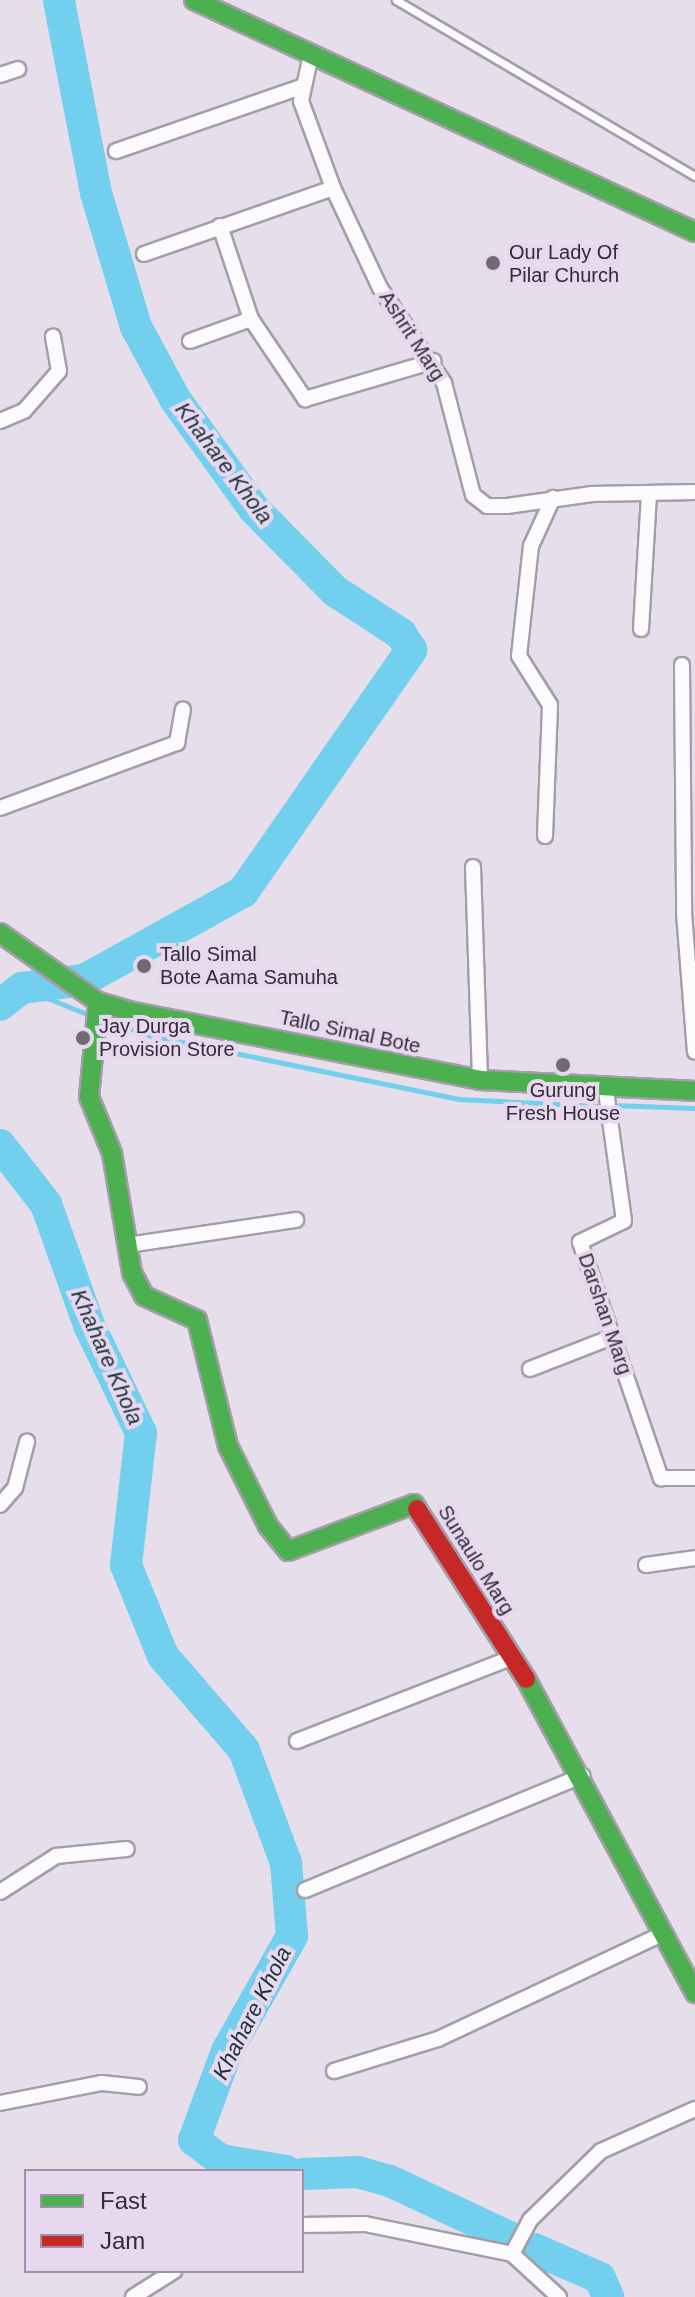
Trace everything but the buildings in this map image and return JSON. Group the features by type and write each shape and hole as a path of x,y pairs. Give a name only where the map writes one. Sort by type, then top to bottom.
{"street":[{"path":"194,0 310,59 695,232"},
{"path":"116,151 301,87 310,59"},
{"path":"0,75 18,69"},
{"name":"Ashrit Marg","path":"301,87 333,188 380,288 434,361 459,423 473,495 487,506 553,498 695,492"},
{"path":"144,254 333,188"},
{"path":"220,226 251,319 305,399 434,361"},
{"path":"190,341 251,319"},
{"path":"0,421 24,411 59,371 53,337"},
{"path":"641,629 649,495"},
{"path":"545,836 550,705 521,668 520,617 531,546 553,498"},
{"path":"682,665 684,913 695,1052"},
{"path":"0,808 177,743 183,710"},
{"path":"473,867 480,1080"},
{"name":"Tallo Simal Bote","path":"0,933 91,996 480,1080 606,1091 695,1091"},
{"name":"Sunaulo Marg","path":"91,996 89,1097 112,1153 128,1245 144,1296 197,1320 240,1476 288,1551 414,1504 582,1776 695,1993"},
{"name":"Darshan Marg","path":"606,1091 624,1221 580,1242 661,1478 695,1478"},
{"path":"128,1245 296,1220"},
{"path":"530,1369 612,1337"},
{"path":"0,1505 15,1488 27,1442"},
{"path":"646,1565 695,1558"},
{"path":"297,1741 511,1658"},
{"path":"305,1890 582,1776"},
{"path":"0,1892 56,1856 127,1849"},
{"path":"334,2071 438,2039 664,1933"},
{"path":"0,2103 102,2083 139,2087"},
{"path":"512,2254 530,2220 601,2151 695,2109"},
{"path":"304,2225 365,2224 512,2254 559,2297"},
{"path":"133,2297 171,2273"}],"lane":[{"path":"396,0 695,176"}],"waterway":[{"name":"Khahare Khola","path":"0,1005 22,988 84,980 243,892 411,650 401,634 335,591 254,509 175,399 136,327 96,193 59,0"},
{"path":"22,988 87,1014"},
{"path":"101,1018 147,1035 458,1099 597,1106"},
{"path":"611,1105 695,1108"},
{"name":"Khahare Khola","path":"0,1145 46,1204 89,1325 141,1433 126,1565 163,1656 244,1750 286,1863 292,1936 227,2051 194,2140 221,2160 274,2169"},
{"path":"601,2145 660,2117"},
{"path":"552,2191 593,2150"},
{"name":"Khahare Khola","path":"304,2174 358,2172 390,2181 511,2238"},
{"name":"Khahare Khola","path":"534,2249 600,2278 608,2297"}],"traffic: fast":[{"path":"194,0 695,232"},
{"path":"0,933 98,1002 134,1012 480,1080 695,1091"},
{"path":"98,1002 89,1097 112,1153 132,1273 144,1296 197,1320 228,1446 268,1526 288,1551 414,1504 417,1509"},
{"path":"526,1679 695,1993"}],"traffic: jam":[{"path":"417,1509 526,1679"}],"place":[{"name":"Our Lady Of Pilar Church","path":"493,263"},
{"name":"Tallo Simal Bote Aama Samuha","path":"144,966"},
{"name":"Jay Durga Provision Store","path":"83,1038"},
{"name":"Gurung Fresh House","path":"563,1065"}]}
